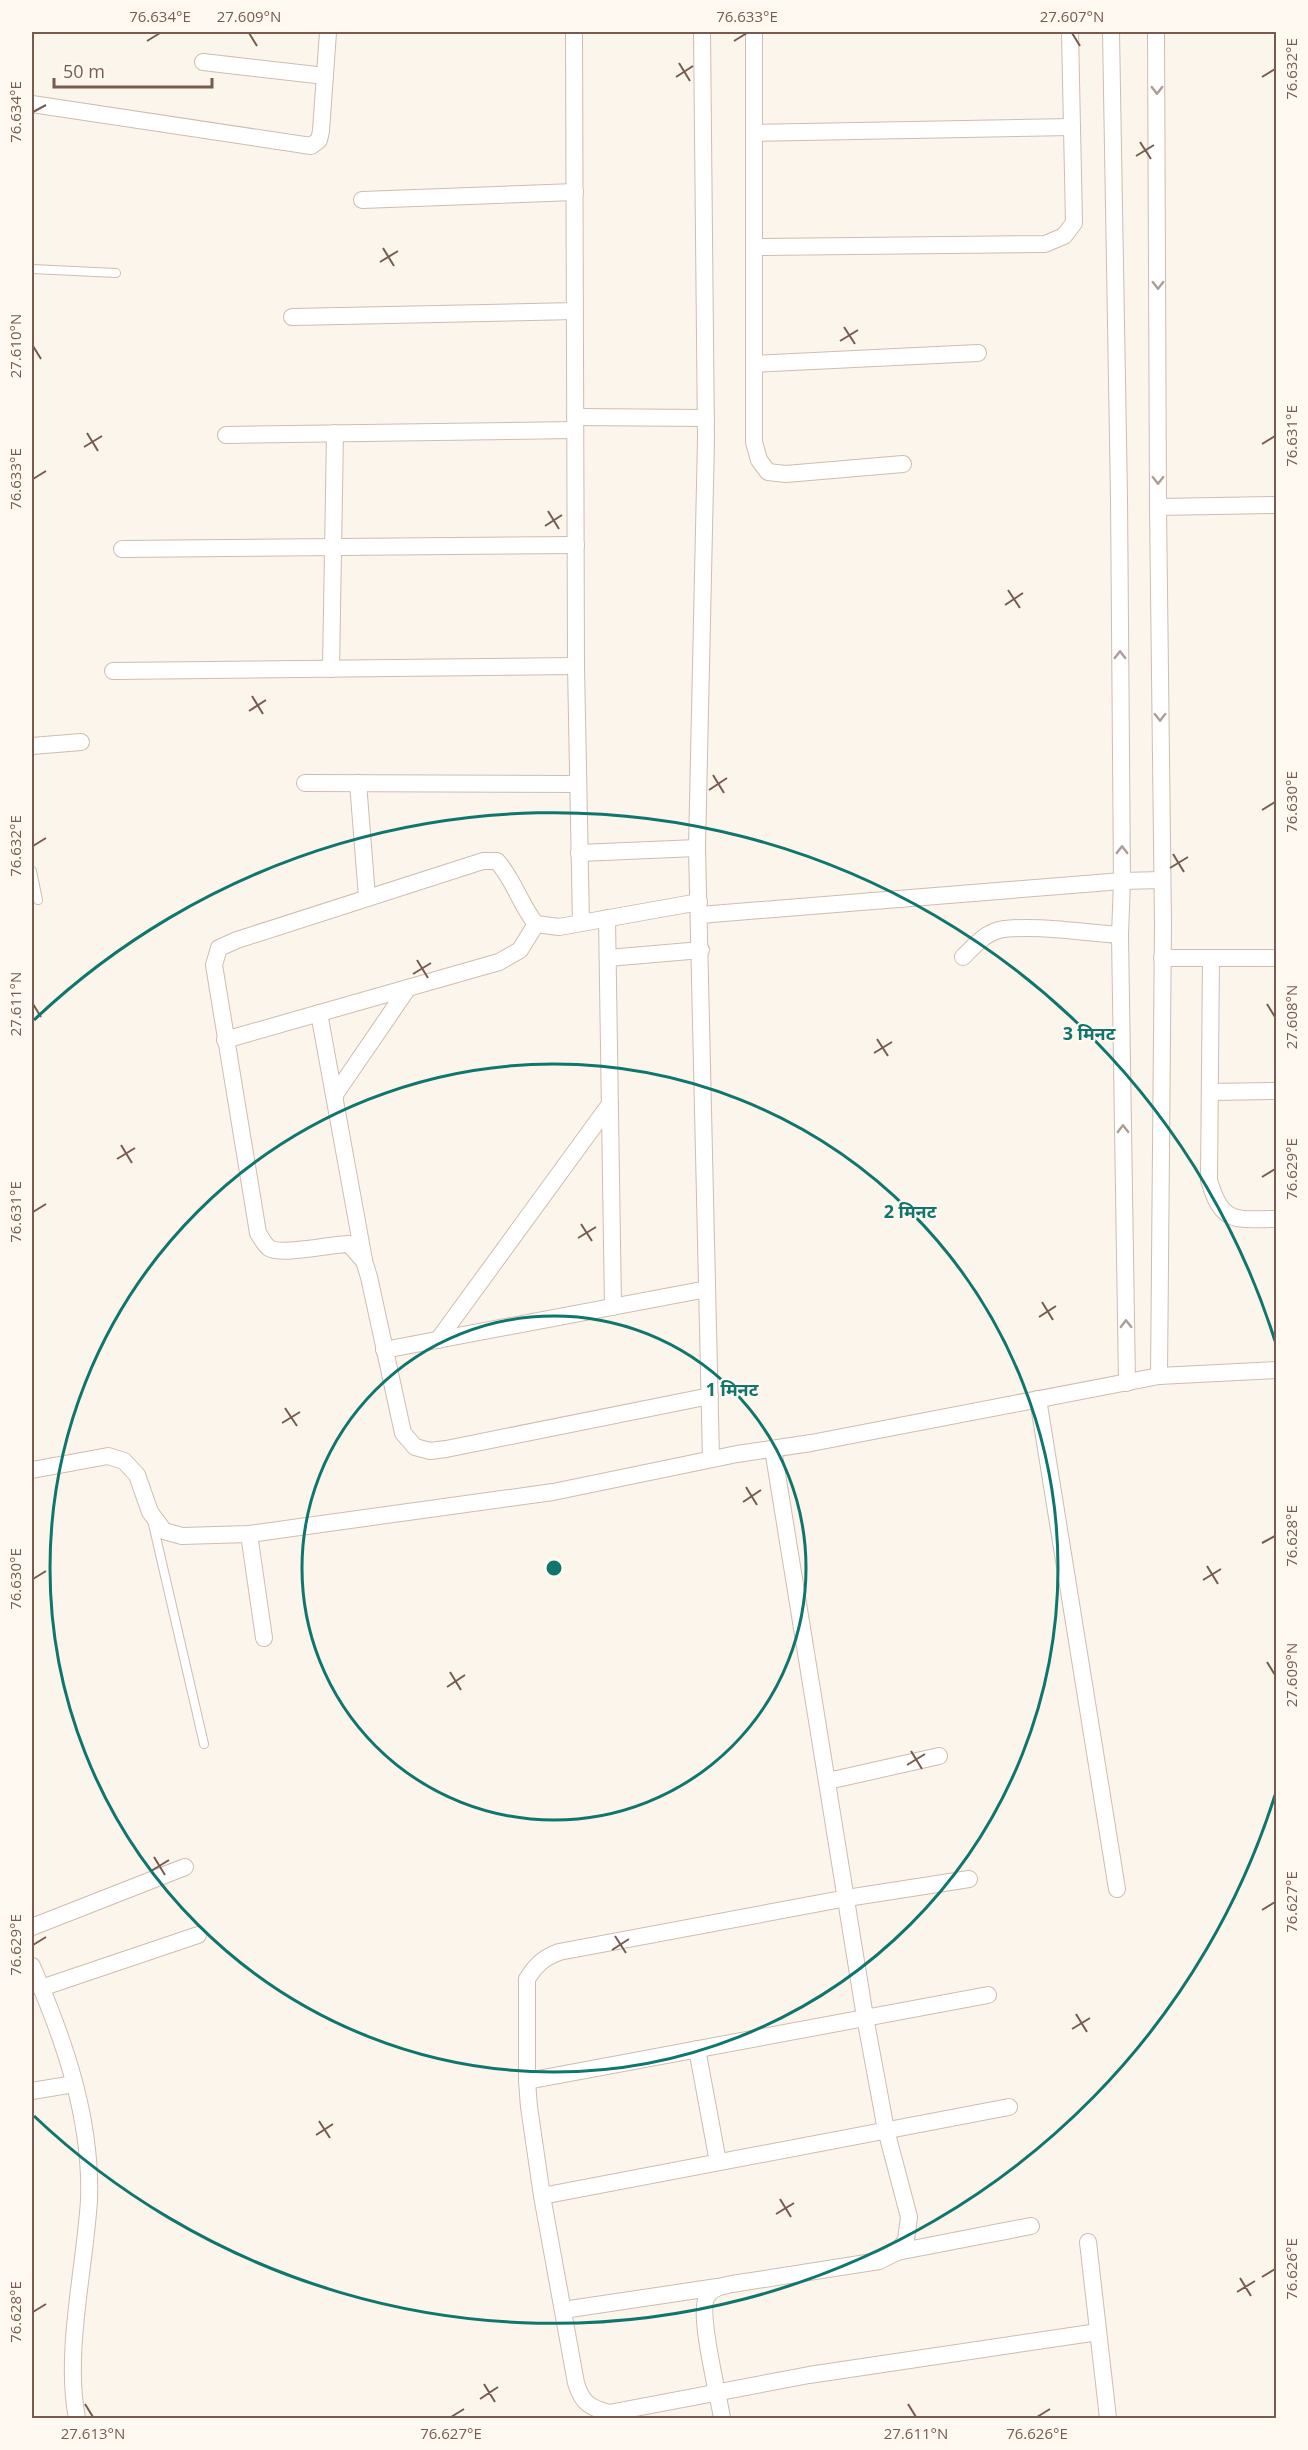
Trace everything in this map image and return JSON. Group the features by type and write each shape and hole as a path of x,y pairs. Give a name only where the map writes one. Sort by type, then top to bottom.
{"street":[{"path":"32,105 311,146 319,140 321,131 328,32"},
{"path":"574,32 576,666 581,922"},
{"path":"702,32 706,418 697,848 711,1459"},
{"path":"754,32 754,442 759,460 768,472 786,474 903,464"},
{"path":"754,247 1045,244 1064,236 1074,223 1070,32"},
{"path":"1111,32 1119,509 1122,881 1120,935 1127,1383"},
{"path":"1156,32 1162,880 1159,1376"},
{"path":"203,62 325,76"},
{"path":"754,133 1072,127"},
{"path":"362,200 575,192"},
{"path":"292,317 575,311"},
{"path":"754,364 978,353"},
{"path":"226,435 335,433 706,418"},
{"path":"331,669 335,433"},
{"path":"1158,507 1276,505"},
{"path":"122,549 576,545"},
{"path":"112,671 576,666"},
{"path":"32,746 81,742"},
{"path":"305,783 578,784"},
{"path":"358,783 367,897"},
{"path":"579,853 697,848"},
{"path":"364,1261 349,1244 333,1244 280,1252 269,1248 258,1233 214,965 219,948 367,897 483,861 497,861 509,874 525,911 536,924 559,927 607,918 700,908 1162,880"},
{"path":"607,918 613,1307"},
{"path":"225,1040 510,957 520,950 536,924"},
{"path":"963,957 980,939 998,930 1020,928 1120,935"},
{"path":"608,958 701,950"},
{"path":"1162,958 1276,958"},
{"path":"1211,958 1209,1180 1214,1197 1223,1212 1236,1220 1276,1219"},
{"path":"334,1096 408,988"},
{"path":"319,1013 364,1261 403,1432 415,1447 430,1451 710,1396"},
{"path":"1210,1092 1276,1091"},
{"path":"438,1340 610,1104"},
{"path":"384,1350 707,1289"},
{"path":"32,1470 92,1457 108,1456 124,1461 137,1475 150,1512 164,1531 182,1536 249,1534 553,1492 711,1459 1159,1376 1276,1370"},
{"path":"1038,1399 1117,1889"},
{"path":"773,1449 865,2017 886,2130 909,2217 906,2240 897,2252"},
{"path":"249,1534 264,1638"},
{"path":"828,1781 939,1756"},
{"path":"32,1927 185,1867"},
{"path":"969,1879 847,1898 560,1952 544,1958 527,1979 527,2081 542,2196 581,2398 594,2409 609,2413 809,2375 1098,2332"},
{"path":"41,1988 198,1935"},
{"path":"32,1966 63,2042 82,2115 87,2156 89,2198 75,2336 74,2375 77,2418"},
{"path":"527,2081 988,1995"},
{"path":"697,2049 718,2162"},
{"path":"32,2091 74,2084"},
{"path":"542,2196 1009,2107"},
{"path":"563,2310 879,2261 897,2252 1031,2226"},
{"path":"1088,2242 1108,2418"},
{"path":"717,2287 706,2296 703,2314 723,2418"}],"lane":[{"path":"32,269 116,273"},
{"path":"32,871 38,900"},
{"path":"150,1512 204,1744"}]}
